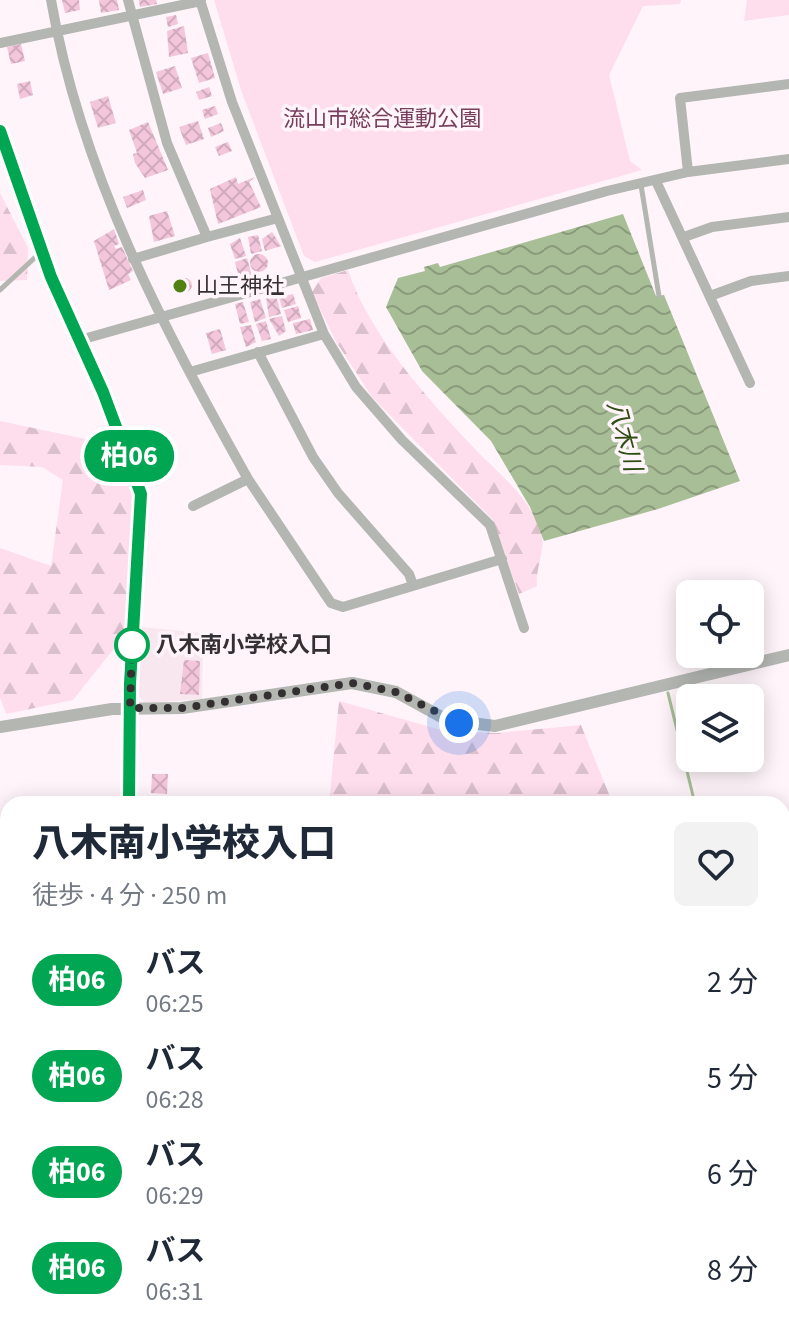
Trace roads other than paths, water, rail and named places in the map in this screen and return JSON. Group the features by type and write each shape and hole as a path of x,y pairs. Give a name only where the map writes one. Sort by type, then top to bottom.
{"street":[{"path":"51,0 57,32 94,160 133,259 248,479 331,603 343,607 502,559"},
{"path":"128,0 167,143 207,237"},
{"path":"0,43 200,0 232,102 324,334 356,387 402,440 490,525 524,628"},
{"path":"688,172 680,98 789,84"},
{"path":"0,131 42,252 141,494 130,708 129,796"},
{"path":"80,340 688,172 789,159"},
{"path":"656,181 750,383"},
{"path":"684,237 712,227 789,217"},
{"path":"133,259 278,218"},
{"path":"710,296 751,281 789,276"},
{"path":"190,372 324,334"},
{"path":"258,352 313,457 338,493 409,574 413,585"},
{"path":"193,506 248,479"},
{"path":"0,727 130,708 182,708 352,683 396,692 447,720 495,726 789,655"}],"lane":[{"path":"641,184 659,296"},
{"path":"0,290 42,252"}],"water":[{"path":"623,214 656,296 664,295 740,481 658,509 544,541 530,507 491,441 422,371 386,307 398,278 425,271 424,267 438,263 440,267"}],"waterway":[{"name":"八木川","path":"668,693 693,796"}],"place":[{"name":"山王神社","path":"180,286"},
{"name":"八木南小学校入口","path":"132,645"}],"park label":[{"name":"流山市総合運動公園","path":"382,119"}]}
